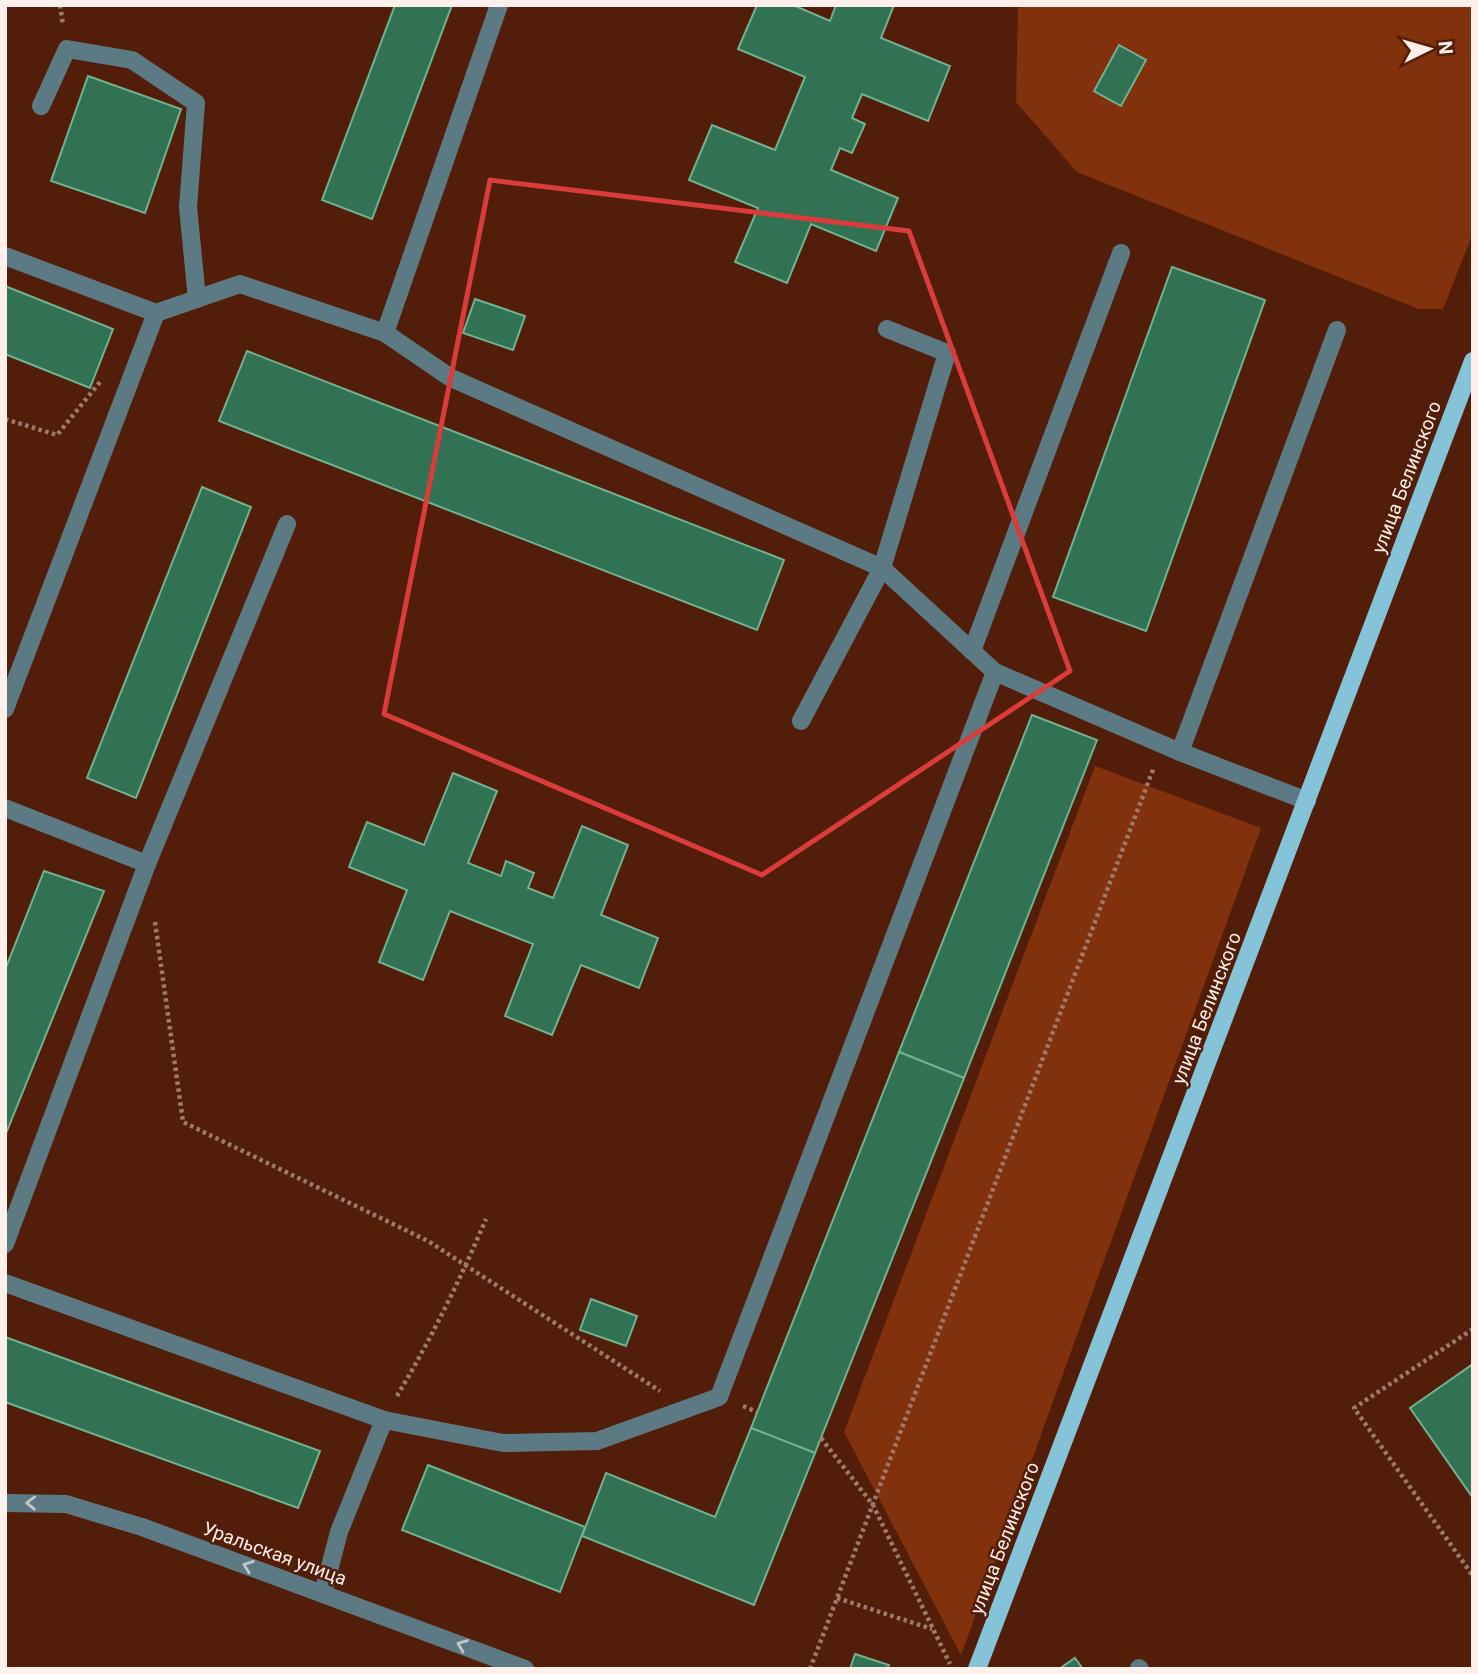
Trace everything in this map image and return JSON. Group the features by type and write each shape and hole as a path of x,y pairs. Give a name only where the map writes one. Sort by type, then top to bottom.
{"main road":[{"name":"улица Белинского","path":"977,1669 1473,361"}],"street":[{"path":"385,334 499,5"},
{"path":"41,106 67,49 132,60 196,103 188,206 197,299"},
{"path":"972,651 1121,253"},
{"path":"5,256 156,313 240,284 385,334 451,379 882,568 995,671 1180,752 1307,800"},
{"path":"5,709 156,313"},
{"path":"801,721 882,568 947,353 887,329"},
{"path":"1180,752 1337,330"},
{"path":"5,1244 147,864 287,524"},
{"path":"5,1283 384,1420 503,1443 597,1441 719,1397 995,671"},
{"path":"5,808 147,864"},
{"path":"323,1593 339,1532 384,1420"},
{"name":"Уральская улица","path":"5,1503 66,1504 142,1527 525,1669"}],"path":[{"path":"5,419 57,435 106,374"},
{"path":"810,1669 1157,758"},
{"path":"155,919 183,1122 428,1241 688,1408"},
{"path":"384,1420 421,1356 486,1219"},
{"path":"1473,1329 1354,1408 1473,1576"},
{"path":"821,1438 873,1505 952,1669"},
{"path":"837,1598 933,1629"}],"highlighted area":[{"path":"490,180 909,231 1070,671 762,875 384,714"}],"shaded area":[{"path":"1018,5 1473,5 1473,233 1443,309 1419,309 1077,172 1016,102"},
{"path":"1095,766 1261,828 961,1655 844,1432"}],"building":[{"path":"395,5 452,5 372,219 322,200"},
{"path":"757,5 793,5 830,21 836,5 894,5 881,38 950,66 928,121 862,94 852,118 865,124 852,153 840,148 831,170 898,198 876,251 811,224 787,283 735,262 758,208 689,180 712,125 775,150 805,77 738,49"},
{"path":"1119,45 1146,60 1121,106 1094,91"},
{"path":"88,76 181,109 145,213 51,181"},
{"path":"1172,267 1265,300 1146,631 1053,597"},
{"path":"5,286 113,329 90,388 5,354"},
{"path":"475,299 525,316 513,350 463,333"},
{"path":"247,351 784,560 757,630 219,421"},
{"path":"202,487 251,507 136,798 87,778"},
{"path":"1032,715 1097,740 964,1078 899,1052"},
{"path":"453,773 497,791 468,863 501,876 506,861 534,873 528,888 553,898 582,826 628,845 601,915 658,938 639,988 581,965 552,1035 505,1016 533,944 450,911 423,980 379,962 407,890 349,867 367,822 424,845"},
{"path":"44,871 104,891 5,1136 5,970"},
{"path":"899,1052 964,1078 815,1453 751,1428"},
{"path":"591,1299 637,1316 626,1346 580,1330"},
{"path":"5,1337 320,1451 298,1508 5,1402"},
{"path":"1473,1364 1473,1498 1410,1408"},
{"path":"751,1428 815,1453 754,1605 582,1536 606,1473 715,1517"},
{"path":"428,1465 585,1527 560,1592 402,1530"},
{"path":"855,1654 889,1665 887,1669 850,1669"},
{"path":"1075,1658 1083,1669 1059,1669"}]}
